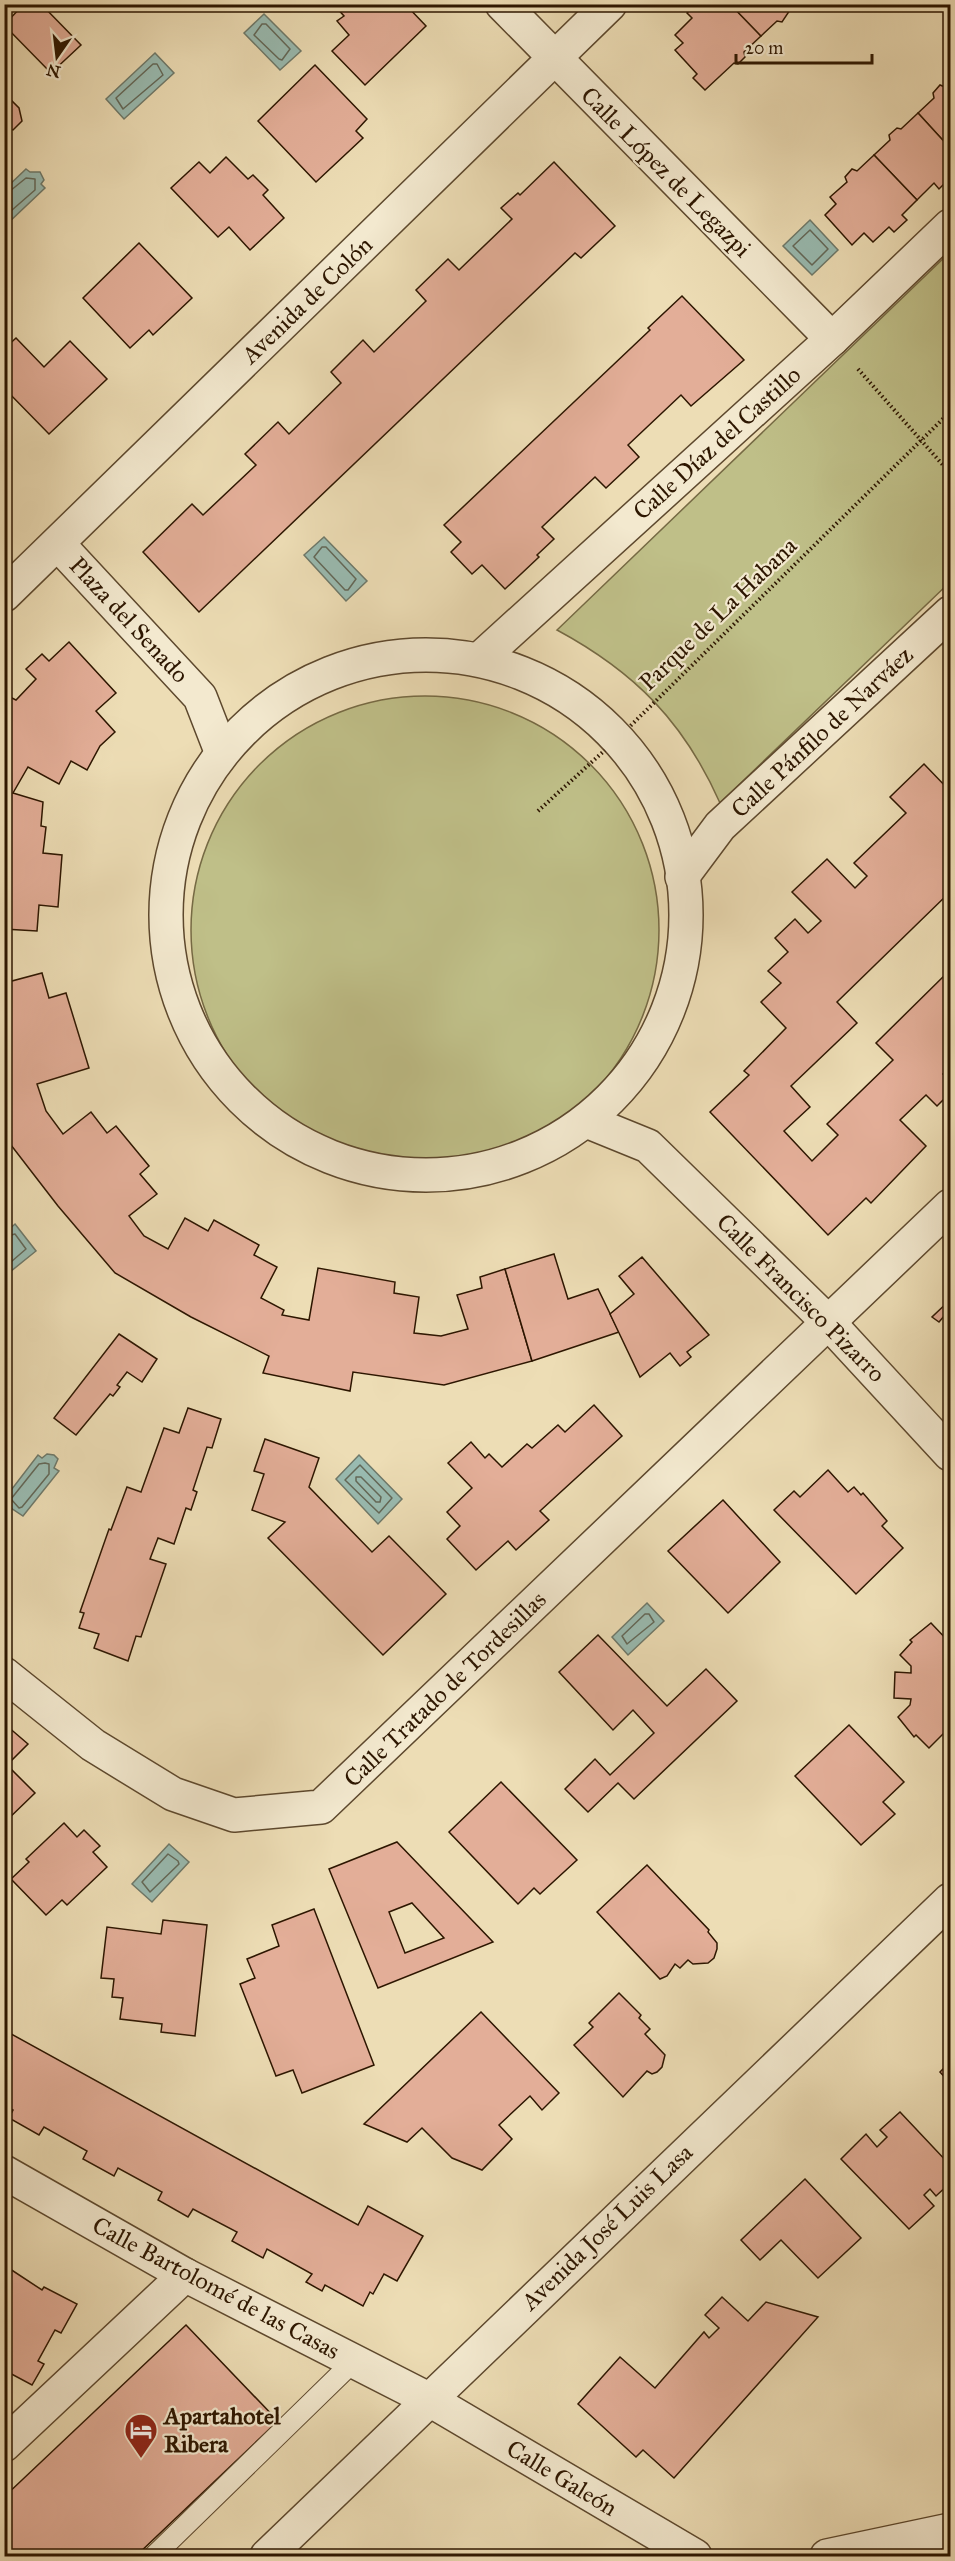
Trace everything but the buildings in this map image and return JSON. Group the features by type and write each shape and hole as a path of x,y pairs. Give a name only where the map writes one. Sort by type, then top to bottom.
{"street":[{"name":"Calle López de Legazpi","path":"502,4 832,339"},
{"name":"Avenida de Colón","path":"4,595 610,4"},
{"name":"Calle Díaz del Castillo","path":"481,658 832,339 951,226"},
{"name":"Plaza del Senado","path":"58,544 200,697 221,751"},
{"name":"Calle Pánfilo de Narváez","path":"682,877 720,826 951,613"},
{"path":"416,652 481,658 556,687 616,740 656,792 671,833 682,877 689,944 664,1030 627,1085 589,1122 537,1153 449,1177 358,1168 275,1130 211,1065 172,983 164,892 188,805 221,751 291,690 351,663 416,652"},
{"name":"Plaza del Senado","path":"200,697 257,719"},
{"name":"Calle Pánfilo de Narváez","path":"671,833 720,826"},
{"name":"Calle Francisco Pizarro","path":"627,1085 648,1146"},
{"name":"Calle Francisco Pizarro","path":"589,1122 648,1146 829,1323 951,1454"},
{"name":"Calle Tratado de Tordesillas","path":"4,1674 93,1745 173,1794 234,1815 321,1807 951,1206"},
{"name":"Avenida José Luis Lasa","path":"267,2556 532,2299 951,1900"},
{"name":"Calle Bartolomé de las Casas","path":"4,2172 184,2275 430,2400"},
{"path":"4,2445 184,2275"},
{"name":"Calle Galeón","path":"430,2400 695,2556"},
{"path":"827,2556 951,2530"}],"lane":[{"path":"154,2556 354,2361"}],"path":[{"path":"832,339 920,441 951,473"},
{"name":"Parque de La Habana","path":"538,811 616,740 951,412"}],"green space":[{"path":"950,252 950,582 720,803 690,748 654,702 610,663 557,630"},
{"path":"425,696 471,701 514,714 555,736 590,765 619,800 641,841 654,884 659,930 654,976 641,1019 619,1060 590,1095 555,1124 514,1146 471,1159 425,1164 379,1159 336,1146 295,1124 260,1095 231,1060 209,1019 196,976 191,930 196,884 209,841 231,800 260,765 295,736 336,714 379,701"}],"water":[{"path":"264,14 301,51 280,70 244,33"},
{"path":"155,53 174,73 124,119 106,99"},
{"path":"26,169 30,172 40,172 44,180 41,184 45,188 7,224 5,189"},
{"path":"810,220 838,250 812,275 783,246"},
{"path":"324,537 367,581 346,601 304,555"},
{"path":"15,1224 36,1251 5,1276 5,1233"},
{"path":"47,1454 54,1455 58,1459 54,1468 59,1471 23,1516 5,1504 5,1498 38,1455 42,1458"},
{"path":"359,1455 402,1499 378,1524 336,1479"},
{"path":"647,1603 664,1621 628,1655 612,1637"},
{"path":"169,1844 189,1862 152,1902 132,1884"}],"place":[{"name":"Apartahotel Ribera","path":"141,2459"}]}
